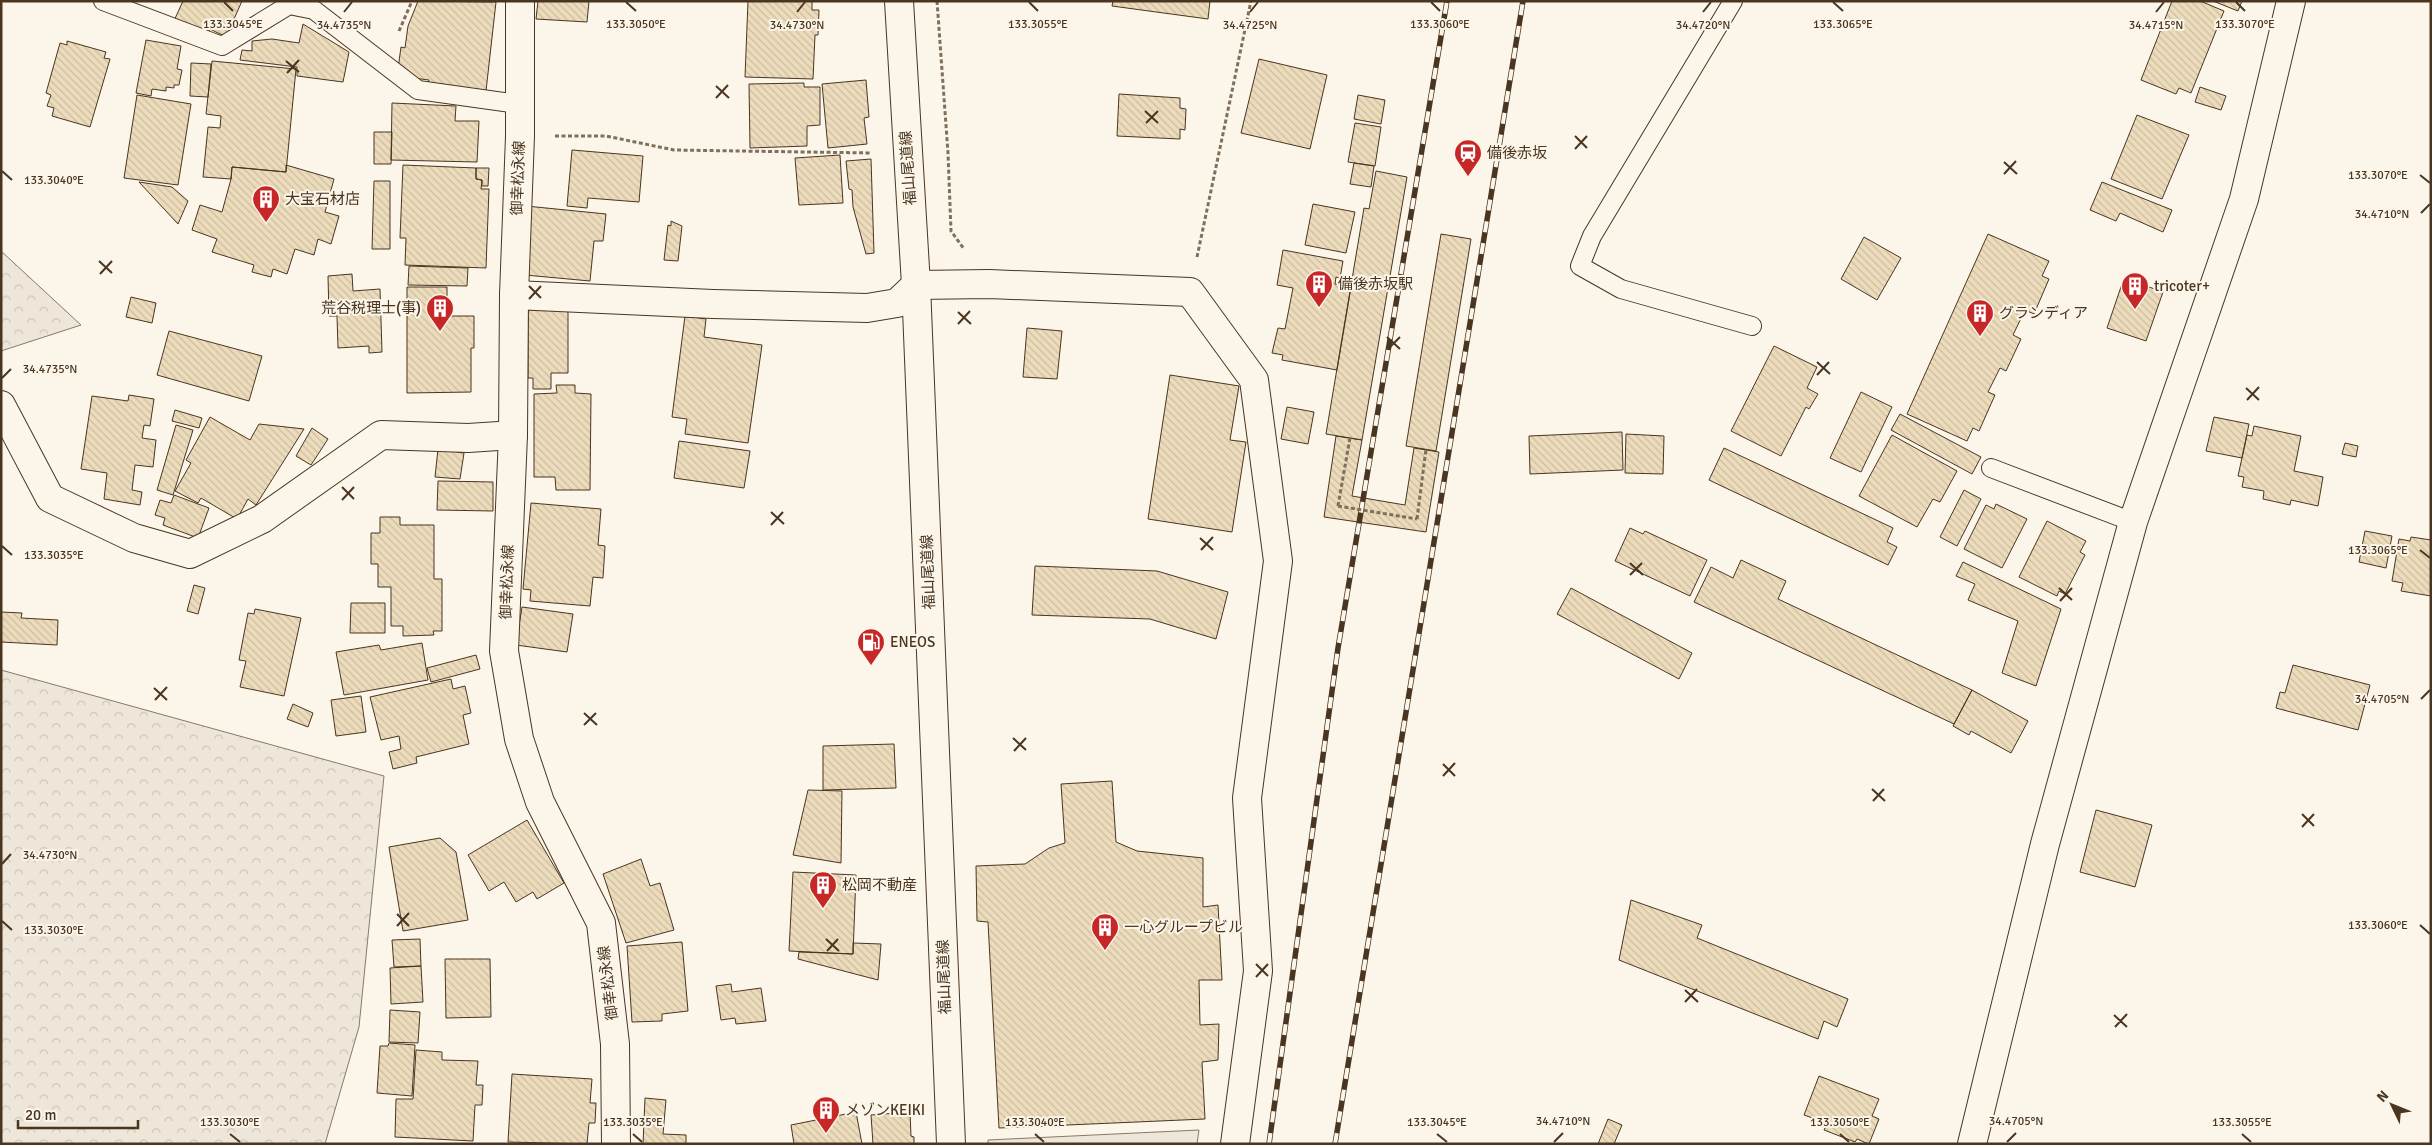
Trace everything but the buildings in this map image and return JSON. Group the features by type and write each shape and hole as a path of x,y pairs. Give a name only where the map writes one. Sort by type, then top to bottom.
{"street":[{"name":"御幸松永線","path":"520,1 518,104 520,136 504,651 519,739 540,802 601,923 615,1044 616,1144"},
{"name":"福山尾道線","path":"899,1 906,153 916,285 951,1144"},
{"path":"1972,1144 2045,844 2133,522 2244,199 2291,1"},
{"path":"514,295 713,304 867,308 897,303 916,285 989,284 1190,292 1254,380 1278,561 1247,798 1258,971 1235,1144"},
{"path":"1,405 50,498 134,538 190,554 262,518 381,434 468,438 512,435"}],"lane":[{"path":"103,1 222,46 289,5 314,10 418,90 518,104"},
{"path":"1734,1 1592,236 1580,266 1621,289 1752,326"},
{"path":"1991,468 2133,522"}],"path":[{"path":"399,31 412,1"},
{"path":"1190,292 1251,1"},
{"path":"520,136 606,136 674,150 906,153"},
{"path":"1350,438 1338,506 1417,519 1426,450"}],"green space":[{"path":"1,251 81,325 1,351"},
{"path":"1,670 384,776 359,1027 325,1144 1,1144"}],"shaded area":[{"path":"1199,1130 1197,1144 988,1144 988,1140"}],"railway":[{"path":"1269,1144 1338,648 1447,1"},
{"path":"1335,1144 1523,1"}],"place":[{"name":"備後赤坂","path":"1468,177"},
{"name":"大宝石材店","path":"266,223"},
{"name":"備後赤坂駅","path":"1319,308"},
{"name":"tricoter+","path":"2135,310"},
{"name":"荒谷税理士(事)","path":"440,332"},
{"name":"グランディア","path":"1980,337"},
{"name":"ENEOS","path":"871,666"},
{"name":"松岡不動産","path":"823,909"},
{"name":"一心グループビル","path":"1105,951"},
{"name":"メゾンKEIKI","path":"826,1134"}]}
